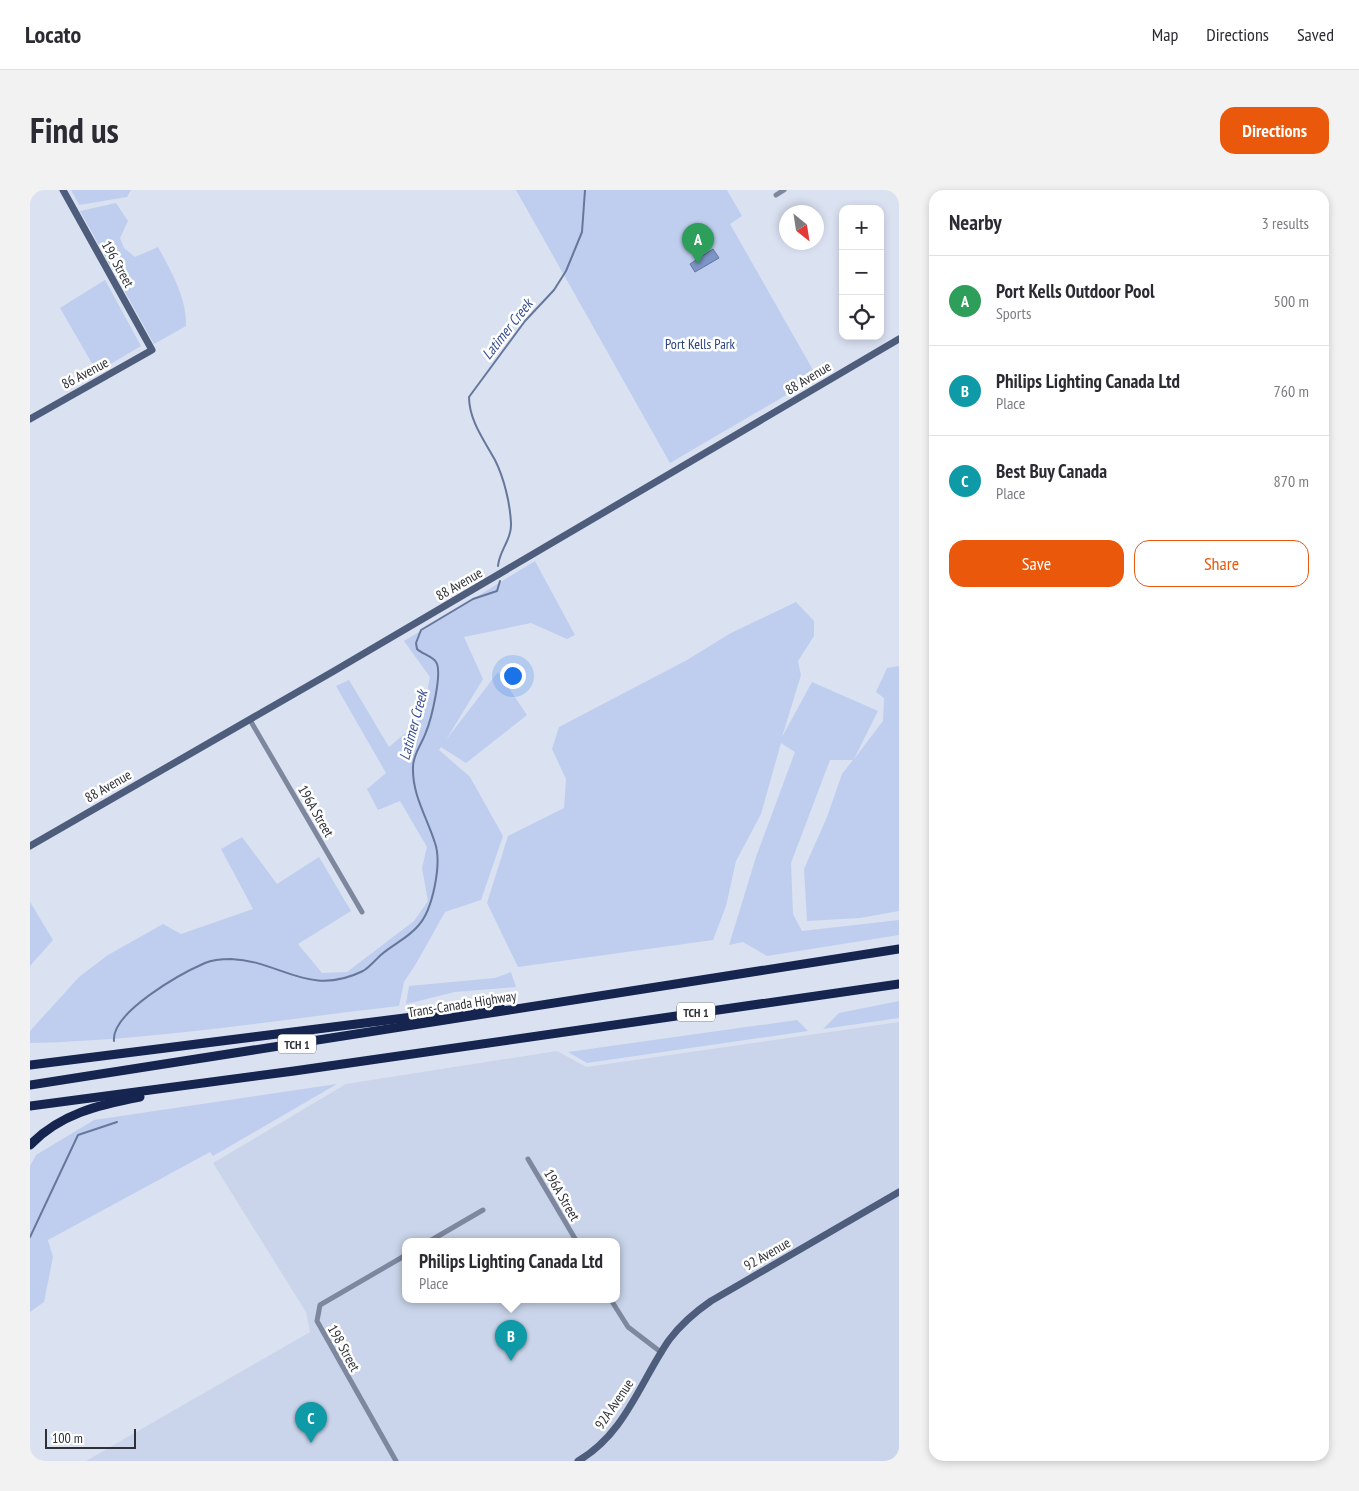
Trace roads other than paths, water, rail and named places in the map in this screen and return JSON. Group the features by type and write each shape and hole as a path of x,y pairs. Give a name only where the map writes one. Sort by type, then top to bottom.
{"highway":[{"name":"Trans-Canada Highway","path":"30,1085 899,949"},
{"name":"TCH 1","path":"30,1106 228,1080 899,984"},
{"path":"30,1064 449,1011 563,1001"},
{"path":"30,1145 51,1127 64,1119 94,1107 228,1080"}],"main road":[{"name":"196 Street","path":"63,190 152,350"},
{"name":"88 Avenue","path":"30,846 250,720 899,340"},
{"name":"86 Avenue","path":"30,419 152,350"},
{"name":"92 Avenue","path":"662,1352 682,1324 711,1301 899,1192"},
{"name":"92A Avenue","path":"578,1461 597,1448 618,1426 662,1352"}],"street":[{"path":"776,195 784,190"},
{"name":"196A Street","path":"250,720 362,912"},
{"name":"196A Street","path":"528,1159 575,1238"},
{"path":"435,1238 483,1210"},
{"name":"198 Street","path":"396,1461 317,1321 320,1305 402,1257"},
{"path":"613,1303 628,1327 662,1352"}],"water":[{"path":"713,249 719,258 695,272 690,264"}],"waterway":[{"name":"Latimer Creek","path":"498,566 511,529 509,507 506,491 495,460 474,422 469,397 525,321 554,290 566,271 582,232 585,190"},
{"name":"Latimer Creek","path":"114,1041 116,1030 135,1006 165,984 205,963 214,960 231,959 249,961 311,980 326,981 344,978 366,969 418,926 432,898 437,874 437,852 415,787 413,767 414,758 431,717 436,696 438,667 432,658 417,649 416,643 421,630 473,599 497,591 500,581"},
{"name":"Latimer Creek","path":"30,1237 78,1135 117,1122"}],"place":[{"name":"Port Kells Outdoor Pool","path":"698,264"},
{"name":"Philips Lighting Canada Ltd","path":"511,1361"},
{"name":"Best Buy Canada","path":"311,1443"}],"park label":[{"name":"Port Kells Park","path":"700,344"}]}
